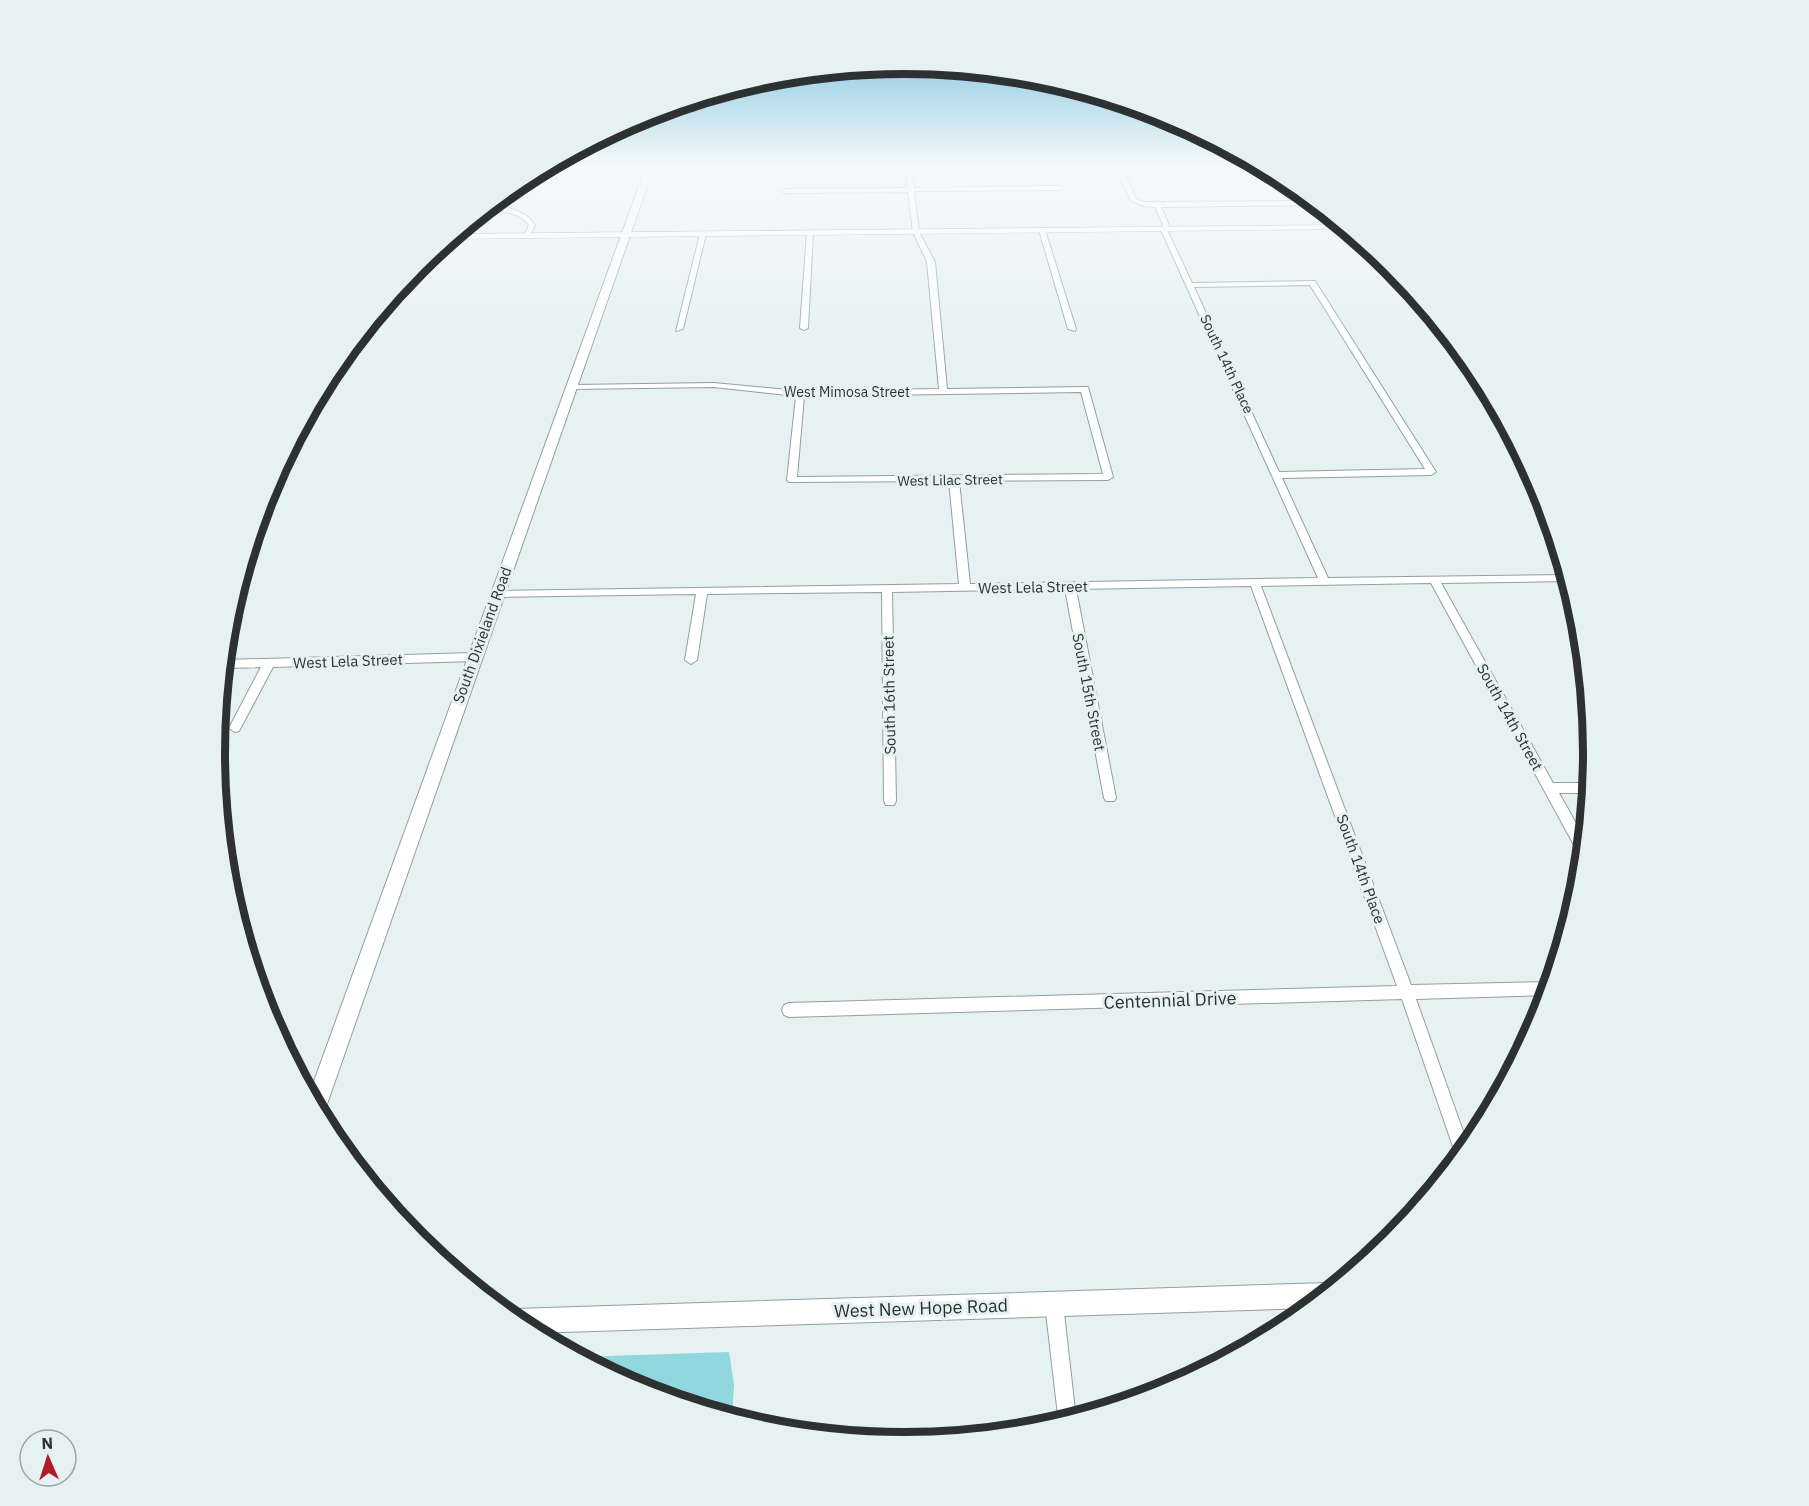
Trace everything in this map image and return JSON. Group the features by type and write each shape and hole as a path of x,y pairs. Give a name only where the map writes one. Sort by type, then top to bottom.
{"main road":[{"name":"South Dixieland Road","path":"319,1097 626,234"},
{"name":"West New Hope Road","path":"531,1320 1313,1295"}],"street":[{"path":"462,237 612,234"},
{"path":"679,329 703,234"},
{"path":"804,328 810,234"},
{"path":"917,234 931,262 943,392"},
{"path":"1043,234 1072,329"},
{"name":"South 14th Place","path":"1166,234 1325,582"},
{"path":"1191,285 1312,283 1431,472 1278,475"},
{"name":"West Mimosa Street","path":"573,387 714,385 800,394 1085,389 1108,477"},
{"name":"West Lilac Street","path":"800,394 792,480 1108,477"},
{"path":"954,480 965,588"},
{"name":"West Lela Street","path":"496,594 1561,579"},
{"name":"South 14th Street","path":"1435,581 1578,840"},
{"name":"South 14th Place","path":"1255,584 1407,993 1459,1145"},
{"name":"South 15th Street","path":"1070,586 1110,798"},
{"name":"South 16th Street","path":"887,590 890,801"},
{"path":"691,660 702,592"},
{"name":"West Lela Street","path":"231,664 474,657"},
{"path":"235,728 269,663"},
{"path":"1549,788 1583,788"},
{"name":"Centennial Drive","path":"789,1010 1541,988"},
{"path":"1054,1304 1066,1412"}],"shaded area":[{"path":"729,1352 734,1385 732,1410 644,1381 594,1356"}]}
